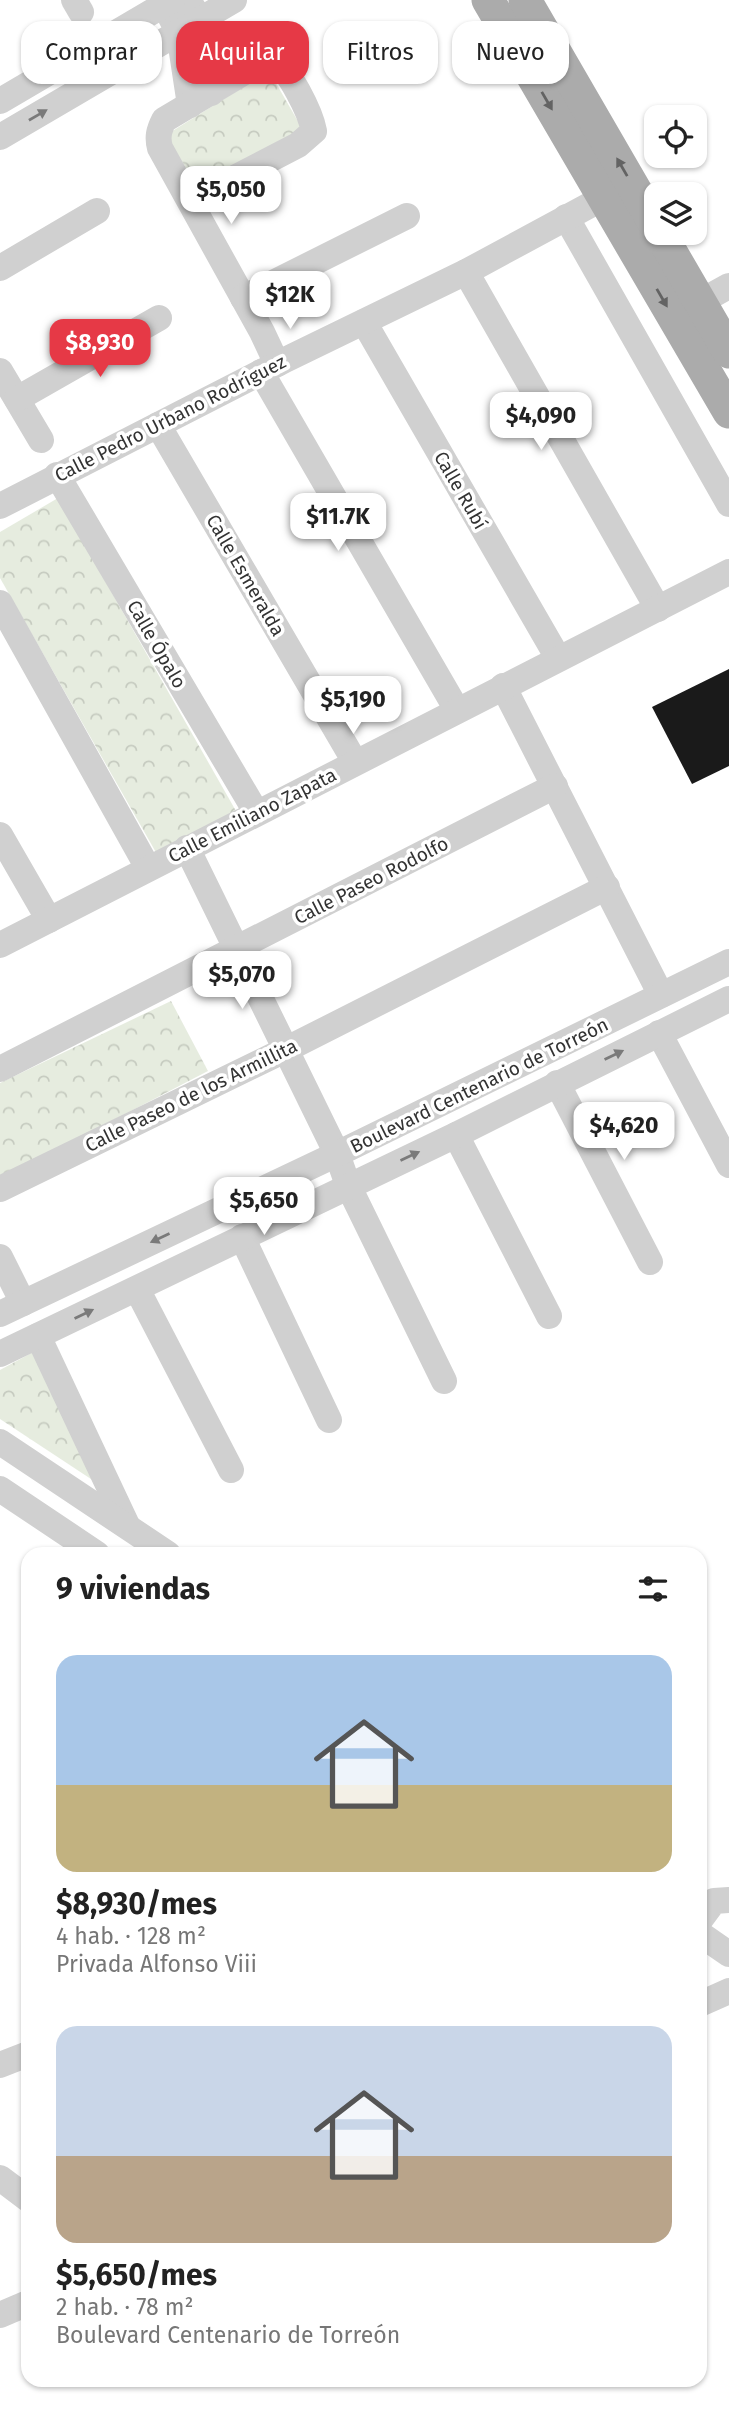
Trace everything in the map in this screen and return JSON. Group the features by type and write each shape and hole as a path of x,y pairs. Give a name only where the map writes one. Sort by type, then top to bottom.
{"main road":[{"path":"488,0 729,412"},
{"path":"525,0 644,205"},
{"path":"667,245 729,352"}],"street":[{"path":"0,100 177,10 234,0"},
{"path":"177,10 201,99"},
{"path":"0,137 177,10"},
{"path":"190,201 298,145 314,131 309,114 282,66 273,59 253,67 164,120 159,130 160,148 243,298 269,368 457,710"},
{"name":"Calle Pedro Urbano Rodríguez","path":"0,506 269,368 466,272 603,198"},
{"path":"0,268 97,211"},
{"path":"243,298 407,216"},
{"path":"566,217 729,504"},
{"path":"466,272 658,609"},
{"path":"700,302 729,286"},
{"path":"16,399 159,318"},
{"name":"Calle Rubí","path":"364,322 558,658"},
{"path":"0,371 41,440"},
{"name":"Calle Esmeralda","path":"158,425 355,762"},
{"name":"Calle Ópalo","path":"57,475 256,812"},
{"name":"Calle Emiliano Zapata","path":"0,945 729,572"},
{"path":"0,603 148,868"},
{"path":"503,686 661,995"},
{"name":"Calle Paseo Rodolfo","path":"0,1069 555,786"},
{"path":"0,835 49,920"},
{"path":"187,848 287,1049 444,1381"},
{"name":"Calle Paseo de los Armillita","path":"0,1189 287,1049 607,887"},
{"name":"Boulevard Centenario de Torreón","path":"0,1354 242,1237 343,1171 661,995 729,962"},
{"name":"Boulevard Centenario de Torreón","path":"12,1309 343,1171 456,1135 729,999"},
{"path":"659,1033 729,1165"},
{"path":"557,1083 650,1262"},
{"path":"456,1135 549,1316"},
{"path":"231,1470 144,1285 151,1267 343,1171"},
{"path":"242,1237 330,1420"},
{"path":"0,1257 12,1309"},
{"path":"38,1336 127,1525"},
{"path":"0,1442 157,1547"},
{"path":"0,1489 87,1547"},
{"path":"707,1910 714,1901 729,1900"},
{"path":"707,1939 729,1954"},
{"path":"0,2064 21,2056"},
{"path":"1,2179 21,2172"},
{"path":"1,2179 21,2194"},
{"path":"0,2315 21,2305"}],"green space":[{"path":"248,84 276,84 303,130 196,185 166,135"},
{"path":"58,498 236,811 158,856 0,578 0,532"},
{"path":"171,1001 208,1071 0,1179 0,1083"},
{"path":"37,1350 94,1481 0,1419 0,1370"}],"building":[{"path":"729,669 729,766 692,784 652,707"}]}
